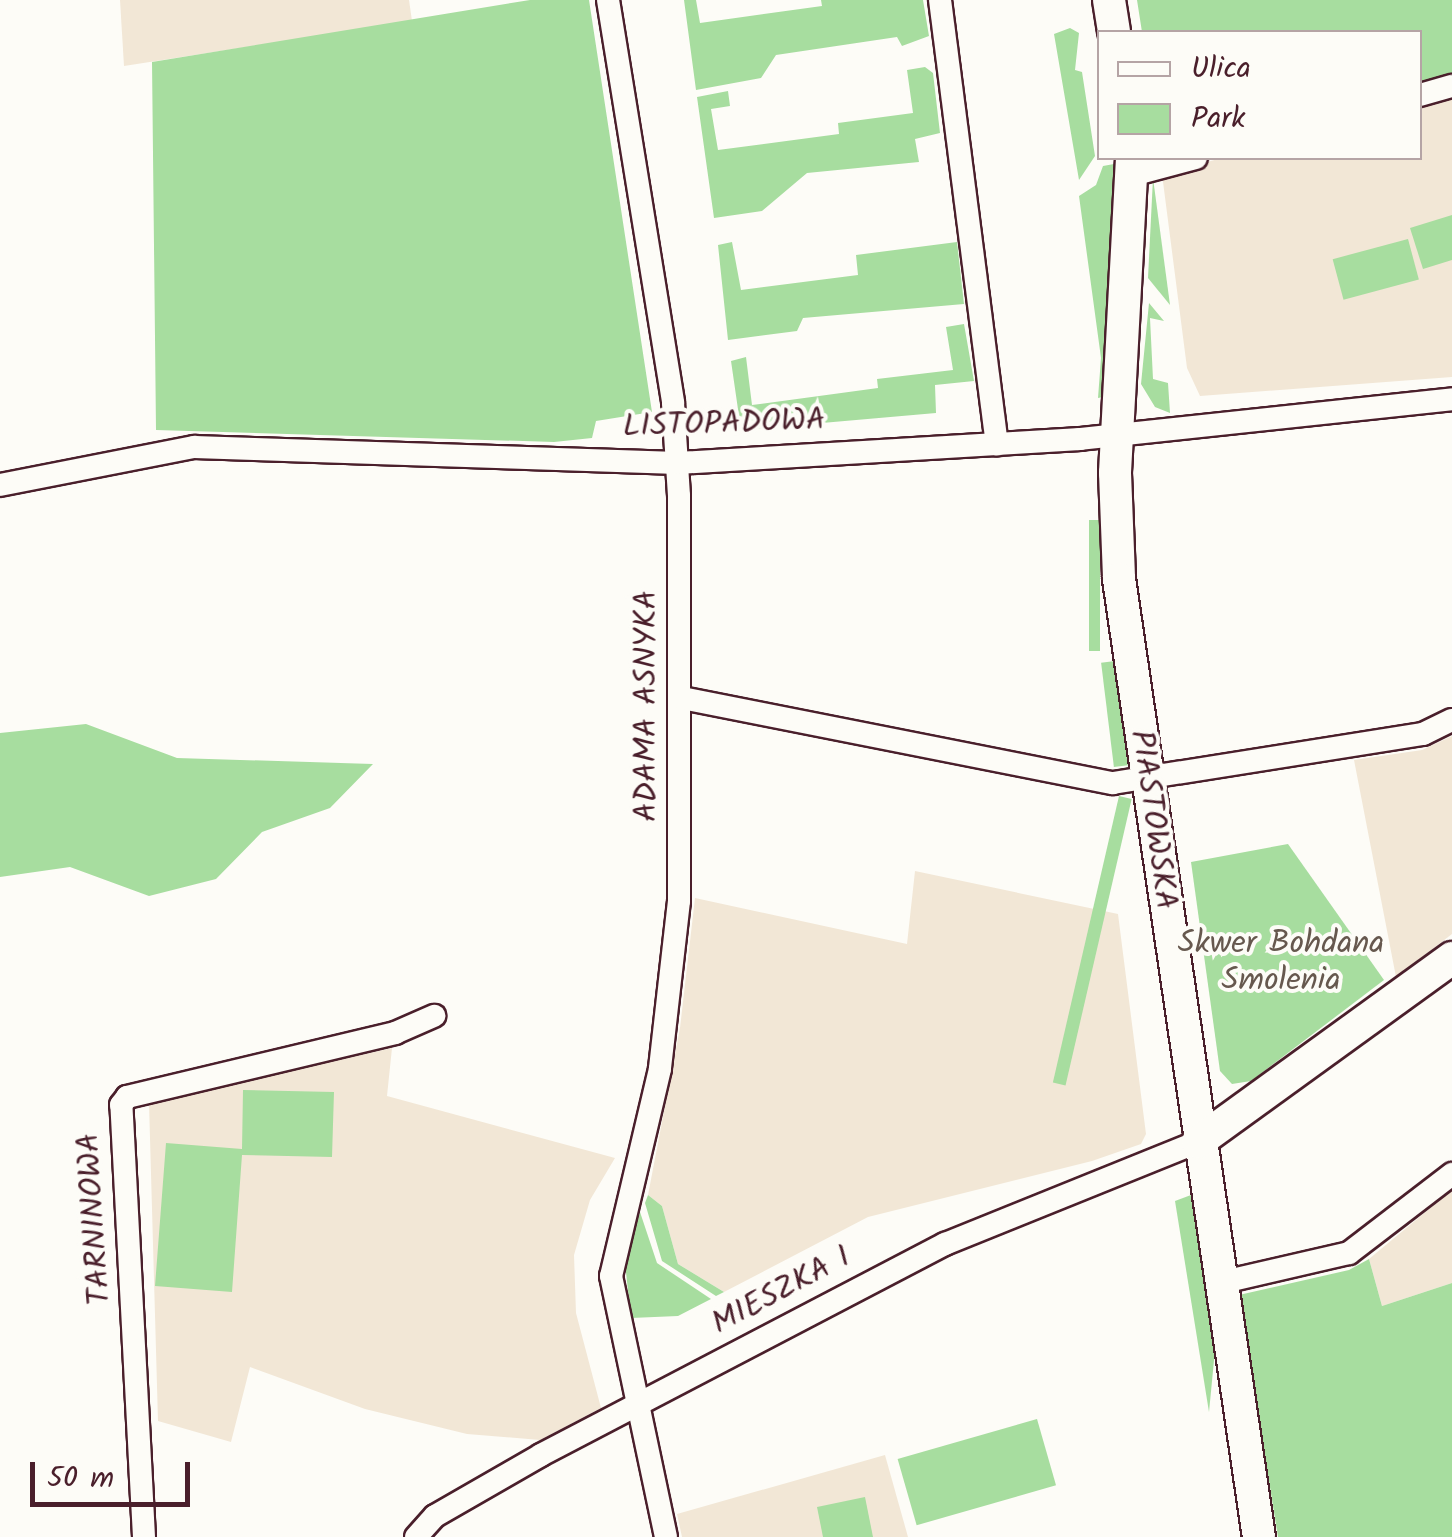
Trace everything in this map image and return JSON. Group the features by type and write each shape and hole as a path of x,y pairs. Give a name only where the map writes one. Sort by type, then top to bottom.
{"street":[{"name":"ADAMA ASNYKA","path":"608,0 678,463 682,698 679,901 666,1031 648,1128 612,1254 613,1294 666,1537"},
{"path":"940,0 997,444"},
{"path":"1109,0 1114,30"},
{"path":"1422,94 1452,86"},
{"path":"1132,166 1180,160"},
{"name":"PIASTOWSKA","path":"1132,166 1118,434 1119,578 1145,781 1259,1537"},
{"name":"LISTOPADOWA","path":"0,485 194,448 678,463 1118,434 1452,399"},
{"path":"682,698 1113,783 1145,781 1423,734 1452,720"},
{"path":"1198,1142 1452,958"},
{"name":"TARNINOWA","path":"144,1537 120,1105 127,1097 395,1033 434,1016"},
{"name":"MIESZKA I","path":"416,1537 435,1516 541,1454 992,1220 1198,1142"},
{"path":"1219,1283 1349,1253 1452,1174"}],"shaded area":[{"path":"120,0 409,0 412,21 124,66"},
{"path":"1452,96 1452,377 1200,396 1187,368 1162,174 1214,160 1422,160 1422,104"},
{"path":"1452,736 1452,934 1396,977 1354,760 1422,750"},
{"path":"915,871 1118,914 1146,1134 1141,1144 1092,1161 868,1217 724,1292 678,1264 662,1206 648,1195 680,1028 695,898 907,944"},
{"path":"392,1048 387,1096 615,1158 590,1200 574,1255 576,1313 601,1408 540,1440 467,1434 365,1409 250,1367 231,1442 158,1421 149,1103"},
{"path":"1452,1190 1452,1283 1382,1306 1369,1259"},
{"path":"885,1455 908,1537 682,1537 677,1514"}],"green space":[{"path":"530,0 589,0 652,412 596,421 592,438 554,442 156,430 152,62"},
{"path":"684,0 696,0 700,23 822,6 821,0 923,0 929,36 902,46 897,37 776,55 761,78 696,90"},
{"path":"1137,0 1452,0 1452,73 1422,82 1422,30 1142,30"},
{"path":"1070,28 1079,33 1075,70 1082,72 1095,156 1079,180 1054,34"},
{"path":"925,67 933,73 940,133 915,139 919,162 807,173 762,211 714,218 697,97 728,91 730,106 711,109 718,150 839,134 838,123 913,113 907,70"},
{"path":"1114,164 1103,397 1098,398 1101,358 1079,196 1096,185 1103,166"},
{"path":"1153,178 1170,305 1148,278"},
{"path":"1452,215 1452,260 1423,269 1410,228"},
{"path":"1408,239 1419,280 1344,300 1333,259"},
{"path":"732,242 741,290 858,275 856,255 957,242 964,304 803,318 797,331 728,340 718,245"},
{"path":"1149,303 1164,321 1150,318 1153,379 1168,383 1170,413 1155,407 1141,384"},
{"path":"964,324 974,381 935,385 936,413 741,430 731,361 746,357 752,405 878,388 877,379 953,370 946,327"},
{"path":"1089,520 1100,520 1100,651 1089,651"},
{"path":"1115,661 1128,765 1114,767 1101,663"},
{"path":"86,724 177,758 373,764 330,808 262,832 216,879 149,896 70,867 0,877 0,733"},
{"path":"1119,796 1132,799 1066,1085 1053,1082"},
{"name":"Skwer Bohdana Smolenia","path":"1288,844 1384,980 1251,1081 1232,1084 1220,1071 1191,862"},
{"path":"243,1090 334,1092 332,1157 242,1155 232,1292 155,1286 166,1143 242,1149"},
{"path":"648,1195 662,1206 678,1264 724,1292 716,1296 662,1261 645,1203"},
{"path":"1191,1195 1215,1350 1209,1412 1175,1201"},
{"path":"640,1212 657,1263 711,1299 678,1316 631,1318 625,1263"},
{"path":"1369,1259 1382,1306 1452,1283 1452,1537 1278,1537 1239,1295 1349,1270"},
{"path":"1037,1419 1056,1485 917,1525 898,1459"},
{"path":"865,1497 873,1537 823,1537 817,1507"}]}
